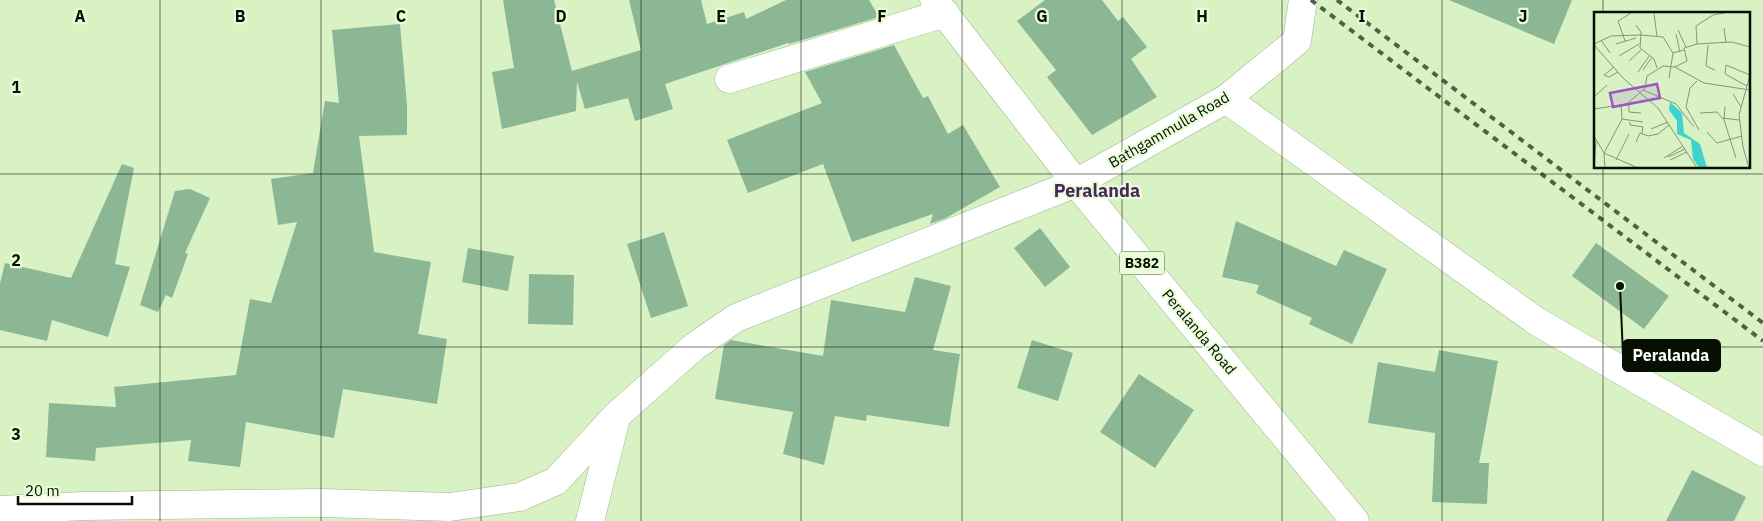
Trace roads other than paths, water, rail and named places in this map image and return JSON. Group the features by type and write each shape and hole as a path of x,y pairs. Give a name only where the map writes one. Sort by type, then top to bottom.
{"street":[{"name":"Bathgammulla Road","path":"0,510 85,506 321,512 450,508 520,497 556,481 616,416 695,346 736,318 1076,183 1226,99 1297,41 1303,0"},
{"path":"728,79 940,6"},
{"name":"Peralanda Road","path":"940,6 1076,183 1355,521"},
{"path":"1226,99 1536,322 1763,452"},
{"path":"590,521 616,416"}],"railway":[{"path":"1311,0 1763,341"},
{"path":"1337,0 1763,323"}],"place":[{"name":"Peralanda","path":"1620,286"}],"district":[{"name":"Peralanda","path":"1097,191"}]}
